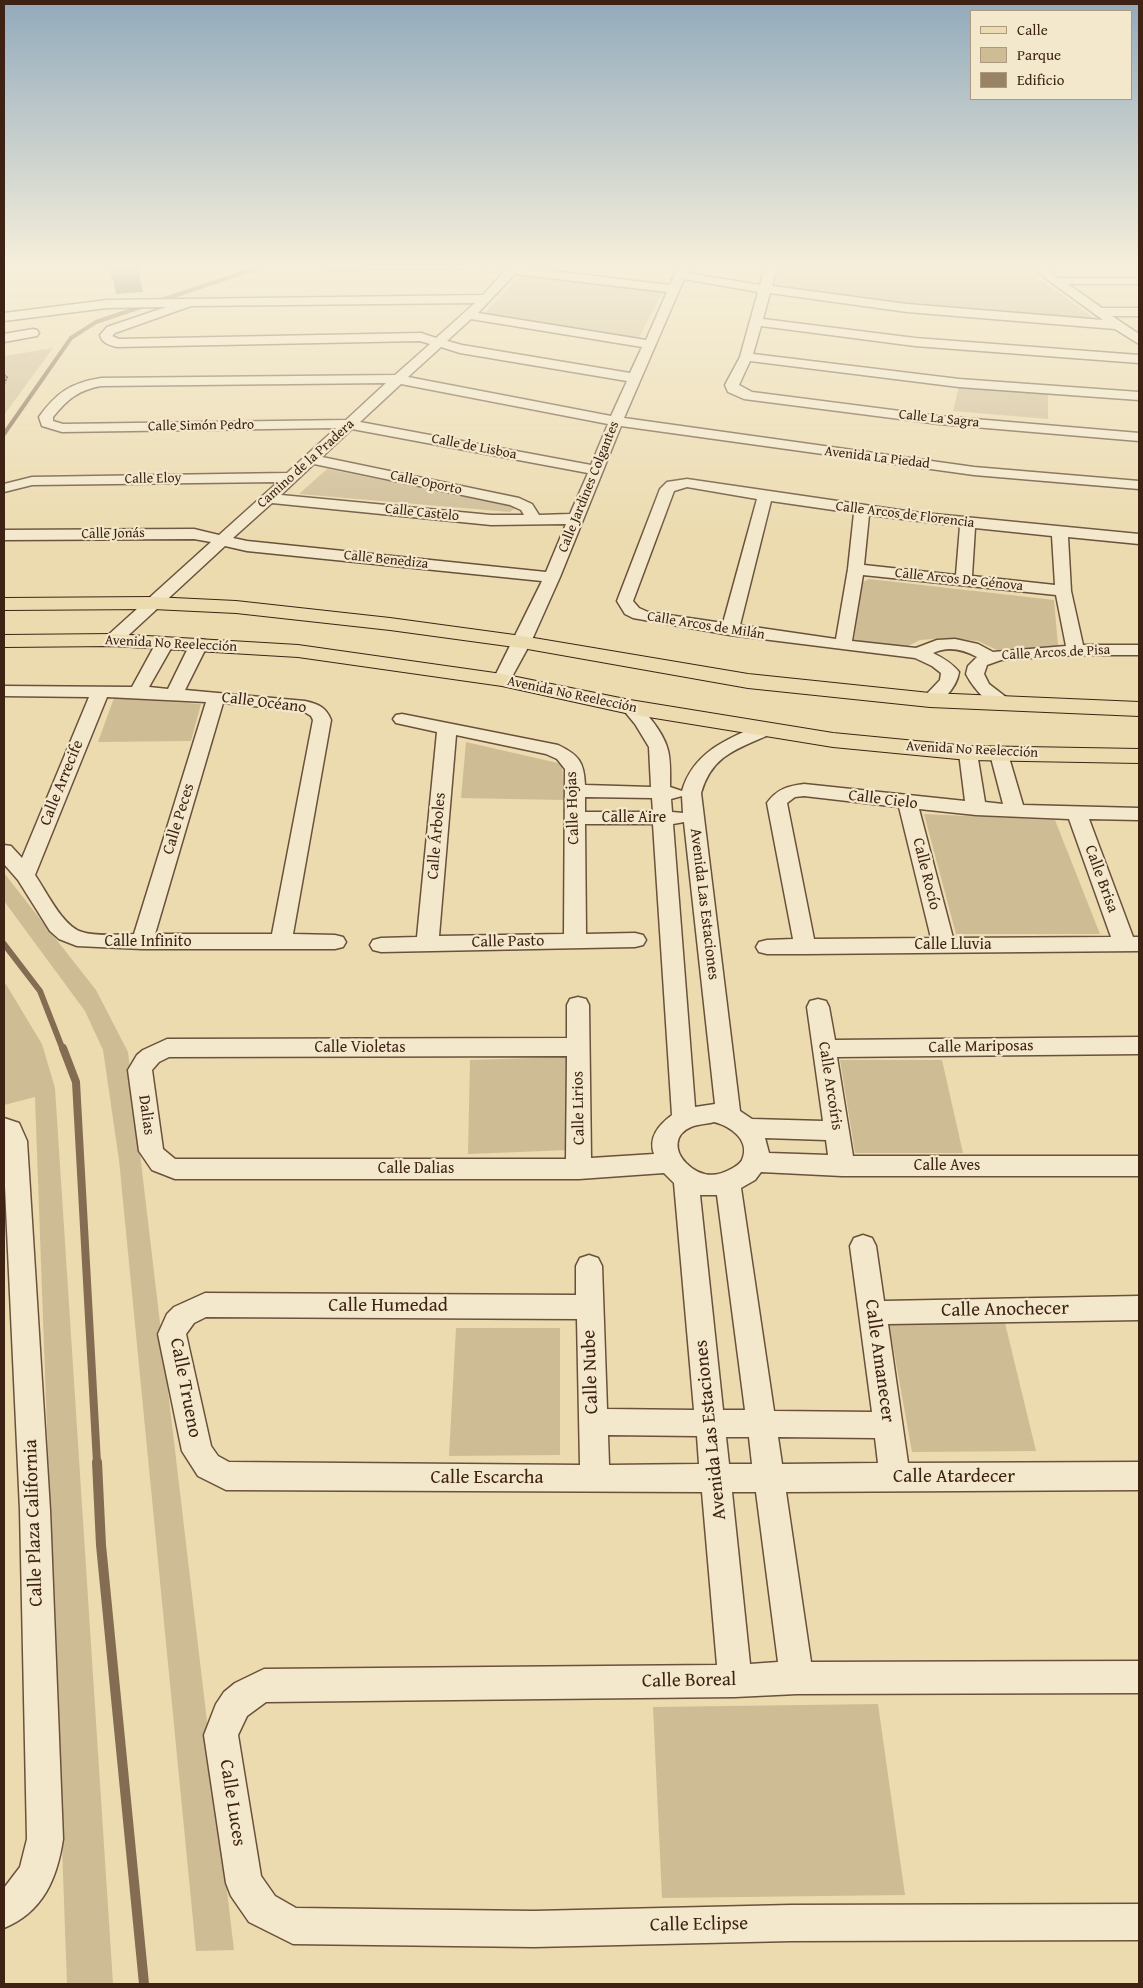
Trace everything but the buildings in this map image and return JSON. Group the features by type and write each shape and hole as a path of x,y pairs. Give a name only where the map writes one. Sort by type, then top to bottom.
{"main road":[{"path":"4,604 153,603 236,607 362,620 522,642 748,681 930,700 1139,709"},
{"name":"Avenida No Reelección","path":"4,641 113,640 298,651 502,680 630,707 833,740 968,753 1139,756"}],"street":[{"name":"Camino de la Pradera","path":"113,640 421,357"},
{"path":"507,357 635,378"},
{"name":"Calle Jardines Colgantes","path":"502,680 522,642 552,576 644,357"},
{"path":"746,357 959,383 1139,396"},
{"name":"Calle La Sagra","path":"746,357 732,385 740,393 749,396 939,420 1139,436"},
{"path":"1105,357 1139,359"},
{"name":"Avenida La Piedad","path":"52,426 47,423 46,417 66,393 74,388 101,382 396,380 616,421 780,446 974,471 1139,485"},
{"name":"Calle Simón Pedro","path":"52,426 62,428 350,424"},
{"name":"Calle de Lisboa","path":"350,424 597,470"},
{"name":"Calle Oporto","path":"311,459 514,501 527,507 534,519"},
{"name":"Calle Eloy","path":"10,486 32,480 292,477"},
{"name":"Calle Arcos de Florencia","path":"672,485 687,483 862,511 968,524 1139,539"},
{"name":"Calle Arcos de Milán","path":"672,485 667,489 625,601 628,609 640,615 730,630 919,653"},
{"path":"730,630 765,496"},
{"name":"Calle Castelo","path":"268,498 491,520 576,519"},
{"path":"843,645 856,569 862,511"},
{"path":"964,580 968,524"},
{"name":"Calle Jonás","path":"4,535 180,533 221,540"},
{"path":"1060,533 1063,591 1075,650"},
{"name":"Calle Benediza","path":"221,540 257,547 552,576"},
{"name":"Calle Arcos De Génova","path":"856,569 1063,591"},
{"path":"138,692 165,643"},
{"name":"Calle Arcos de Pisa","path":"919,653 943,643 961,643 976,648 990,657 1075,650 1139,650"},
{"path":"174,694 200,644"},
{"path":"919,653 938,662 950,672 974,674"},
{"path":"974,674 981,661 990,657"},
{"path":"930,700 949,681 950,672"},
{"path":"974,674 982,687 1006,704"},
{"name":"Calle Océano","path":"4,691 174,694 305,706 315,709 320,714 322,720 281,942"},
{"name":"Calle Arrecife","path":"25,875 100,692"},
{"name":"Calle Peces","path":"142,942 216,697"},
{"name":"Avenida Las Estaciones","path":"630,707 643,720 658,747 684,1118"},
{"name":"Calle Hojas","path":"402,719 551,749 564,755 575,768 575,941"},
{"name":"Calle Árboles","path":"427,944 447,728"},
{"name":"Avenida Las Estaciones","path":"738,1122 693,818 691,793 697,775 707,760 726,747 764,730"},
{"path":"968,753 976,809"},
{"path":"1000,754 1015,811"},
{"name":"Calle Cielo","path":"805,946 777,803 781,796 791,791 804,790 908,803 976,809 1077,814 1139,814"},
{"name":"Calle Aire","path":"575,791 691,793"},
{"name":"Calle Rocío","path":"908,803 944,945"},
{"name":"Calle Brisa","path":"1077,814 1132,944"},
{"name":"Calle Aire","path":"575,818 693,818"},
{"name":"Calle Infinito","path":"4,851 25,875 58,926 67,934 77,939 142,942 335,942"},
{"name":"Calle Pasto","path":"381,944 635,940"},
{"name":"Calle Lluvia","path":"767,947 1132,944"},
{"name":"Calle Lirios","path":"578,1005 579,1169"},
{"name":"Calle Arcoíris","path":"818,1007 842,1166"},
{"name":"Calle Mariposas","path":"823,1049 1139,1045"},
{"name":"Calle Violetas","path":"144,1060 154,1053 167,1048 578,1047"},
{"name":"Dalias","path":"144,1060 140,1070 151,1151 156,1160 164,1166"},
{"path":"738,1122 754,1138 757,1150 755,1162 749,1171 740,1178 728,1183 707,1185 677,1171 664,1153 664,1142 674,1124 684,1118 698,1114 714,1113 738,1122 836,1131"},
{"name":"Calle Plaza California","path":"4,1127 10,1130 15,1140 35,1510 45,1839 42,1858 29,1888 4,1910"},
{"name":"Calle Aves","path":"755,1162 842,1166 1139,1166"},
{"name":"Calle Dalias","path":"164,1166 176,1169 579,1169 677,1171"},
{"name":"Avenida Las Estaciones","path":"677,1171 710,1424 736,1681"},
{"path":"728,1183 797,1678"},
{"name":"Calle Amanecer","path":"863,1246 895,1476"},
{"name":"Calle Nube","path":"589,1266 595,1479"},
{"name":"Calle Humedad","path":"188,1311 205,1305 589,1307"},
{"name":"Calle Anochecer","path":"871,1313 1139,1308"},
{"name":"Calle Trueno","path":"188,1311 176,1322 172,1334 197,1451 208,1466"},
{"path":"593,1422 888,1425"},
{"name":"Calle Escarcha","path":"208,1466 226,1476 595,1479 769,1478"},
{"name":"Calle Atardecer","path":"769,1478 1139,1476"},
{"name":"Calle Boreal","path":"242,1697 264,1686 736,1681 797,1678 1139,1676"},
{"name":"Calle Luces","path":"242,1697 228,1714 221,1736 244,1883 262,1909"},
{"name":"Calle Eclipse","path":"262,1909 293,1926 534,1929 791,1923 1139,1922"}],"path":[{"path":"4,375 7,377 4,384"}],"green space":[{"path":"4,357 47,357 4,415"},
{"path":"959,386 1048,394 1048,419 953,411"},
{"path":"327,469 517,507 510,512 299,494"},
{"path":"869,579 1054,600 1058,646 1015,649 1001,652 978,641 944,638 920,640 904,648 854,641 861,583"},
{"path":"114,698 201,704 191,741 98,742"},
{"path":"466,742 562,764 564,800 461,798"},
{"path":"924,814 1055,820 1100,934 956,934"},
{"path":"4,873 96,990 128,1052 234,1950 196,1951 119,1160 103,1050 85,1011 4,901"},
{"path":"4,981 42,1044 55,1088 113,1984 67,1984 35,1097 4,1105"},
{"path":"566,1057 570,1150 468,1154 470,1060"},
{"path":"840,1060 942,1060 963,1153 855,1153"},
{"path":"1005,1323 1036,1451 912,1452 889,1324"},
{"path":"456,1328 560,1328 560,1455 449,1456"},
{"path":"878,1704 905,1895 662,1898 653,1707"}],"waterway":[{"path":"4,434 58,357"},
{"path":"4,944 40,991 63,1050"},
{"path":"63,1048 76,1082 97,1463"},
{"path":"97,1462 101,1545 144,1984"}]}
